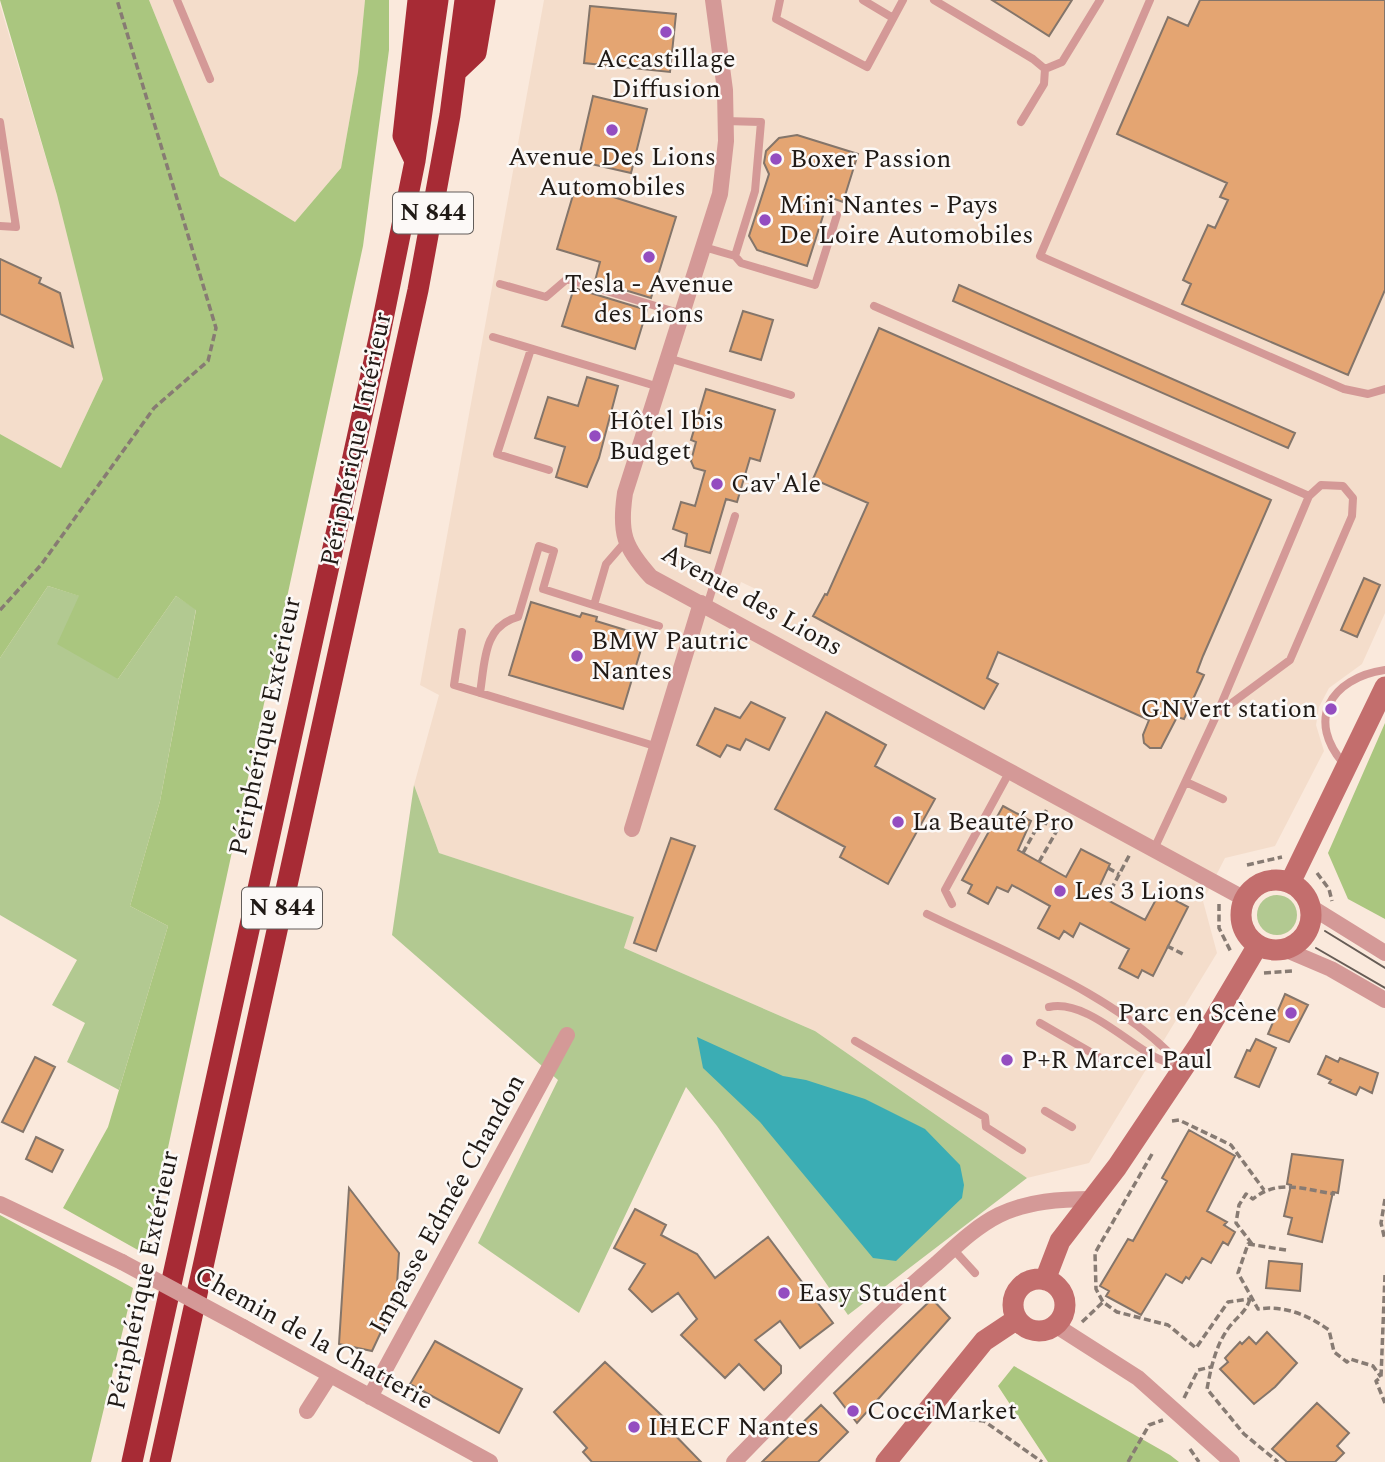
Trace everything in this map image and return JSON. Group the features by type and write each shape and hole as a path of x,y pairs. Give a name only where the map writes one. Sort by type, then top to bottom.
{"highway":[{"path":"415,161 403,136 418,0"},
{"name":"Périphérique Extérieur","path":"132,1462 375,359 415,161 438,0"},
{"name":"Périphérique Intérieur","path":"160,1462 418,290 457,71 466,0"},
{"path":"457,71 476,53 485,0"}],"street":[{"name":"Avenue des Lions","path":"713,0 725,121 720,194 625,494 620,523 630,553 651,577 1010,769 1245,899"},
{"path":"632,829 704,605"},
{"path":"1290,883 1385,687"},
{"path":"1284,949 1298,943 1306,933 1311,924 1311,907 1303,892 1290,883 1266,881 1253,889 1245,899 1242,921 1246,933 1258,945 1270,949 1284,949 1321,964 1385,1000"},
{"path":"1311,907 1385,953"},
{"path":"1045,1280 1060,1241 1184,1068 1258,945"},
{"name":"Impasse Edmée Chandon","path":"370,1397 567,1035"},
{"path":"734,1462 881,1315 953,1249 999,1215 1058,1199 1092,1199"},
{"name":"Chemin de la Chatterie","path":"0,1204 122,1262 490,1462"},
{"path":"1045,1280 1055,1285 1065,1305 1055,1325 1034,1331 1017,1319 1013,1299 1025,1283 1045,1280"},
{"path":"886,1462 984,1341 1017,1319"},
{"path":"1055,1325 1138,1378 1173,1415 1232,1462"},
{"path":"307,1411 330,1375"}],"lane":[{"path":"177,0 210,79"},
{"path":"780,0 776,19 867,67 903,0"},
{"path":"863,0 893,18"},
{"path":"934,0 1034,59 1045,69"},
{"path":"1045,69 1062,62 1100,0"},
{"path":"1150,0 1040,256 1344,388 1368,394 1385,389"},
{"path":"1021,122 1044,84 1045,69"},
{"path":"725,121 761,122 755,191 736,256"},
{"path":"0,122 16,227 0,226"},
{"path":"704,247 736,256 741,263 815,285 837,215"},
{"path":"500,284 546,297 567,279 682,314"},
{"path":"874,306 1309,496"},
{"path":"493,337 659,387"},
{"path":"531,349 497,454 549,470"},
{"path":"668,358 792,396"},
{"path":"1154,849 1217,714 1309,496 1321,485 1343,486 1353,498 1352,516 1290,660 1217,714"},
{"path":"704,605 735,516"},
{"path":"594,605 606,564 626,541"},
{"path":"480,693 491,635 506,621 518,617 539,546 554,551 543,589 659,625"},
{"path":"462,632 454,685 657,747"},
{"path":"1348,768 1324,733 1325,719 1339,689 1348,681 1364,673 1385,670"},
{"path":"952,904 945,890 1010,769"},
{"path":"1186,782 1223,799"},
{"path":"927,914 1096,997 1158,1040 1184,1068"},
{"path":"1049,1007 1073,1008 1111,1028 1154,1057 1184,1068"},
{"path":"1111,1028 1118,1013"},
{"path":"1040,1023 1111,1064"},
{"path":"855,1041 985,1117 986,1128 1022,1150"},
{"path":"1045,1111 1072,1127"},
{"path":"953,1249 975,1273"}],"path":[{"path":"0,610 41,565 154,408 208,361 216,328 117,0"},
{"path":"1023,853 1055,795"},
{"path":"1039,862 1072,804"},
{"path":"1041,821 1057,829"},
{"path":"1106,899 1137,840"},
{"path":"1247,865 1265,859 1284,858"},
{"path":"1108,868 1119,874"},
{"path":"1317,873 1329,889 1333,904"},
{"path":"1219,904 1219,928 1232,953"},
{"path":"1167,946 1183,954"},
{"path":"1264,973 1280,974 1298,970"},
{"path":"1171,1121 1179,1120 1231,1145 1264,1190"},
{"path":"1157,1145 1095,1253 1096,1289 1103,1302 1117,1312 1168,1325 1196,1348 1228,1302 1250,1299"},
{"path":"1252,1244 1236,1223 1236,1216 1246,1194 1254,1199 1264,1190 1281,1185 1335,1194"},
{"path":"1385,1199 1381,1223 1385,1240"},
{"path":"1286,1250 1248,1244 1242,1253 1238,1273 1250,1299 1258,1309 1273,1307 1316,1321 1329,1330 1334,1352 1347,1362 1350,1359 1373,1366 1381,1377"},
{"path":"1385,1275 1381,1377 1376,1381 1385,1403"},
{"path":"1250,1299 1244,1312 1231,1324 1221,1340 1211,1367 1207,1389 1244,1434 1278,1462"},
{"path":"1128,1462 1149,1425 1173,1415 1198,1370 1211,1367"},
{"path":"958,1418 984,1420 1042,1462"}],"shaded area":[{"path":"149,0 365,0 358,72 341,168 295,222 220,176"},
{"path":"544,0 1385,0 1385,613 1362,664 1329,688 1319,707 1316,725 1324,751 1275,846 1225,858 1203,901 1217,953 1089,1163 1027,1178 815,1031 624,948 633,917 439,853 414,785 439,695 420,685","holes":["741,582 760,591 752,607 735,598"]},
{"path":"0,5 57,195 103,379 61,468 0,434"}],"green space":[{"path":"0,0 149,0 220,176 295,222 341,168 358,72 365,0 389,0 389,50 363,246 145,1254 63,1208 108,1127 168,926 130,906 160,801 196,610 176,596 118,679 57,644 79,596 48,586 0,658 0,434 61,468 103,379 57,195"},
{"path":"48,586 80,596 118,679 176,596 196,609 160,801 130,906 168,926 119,1090 67,1062 85,1023 52,1005 77,960 0,915 0,658"},
{"path":"1385,723 1385,919 1348,899 1328,853"},
{"path":"414,785 439,853 634,917 624,948 815,1031 1027,1178 848,1315 717,1126 686,1087 579,1313 478,1243 558,1080 392,935"},
{"path":"1277,895 1285,896 1291,901 1296,907 1296,923 1291,929 1285,934 1277,935 1269,934 1263,929 1258,923 1257,915 1258,907 1263,901 1269,896"},
{"path":"0,1215 133,1288 91,1462 0,1462"},
{"path":"1014,1366 1179,1462 1048,1462 998,1386"}],"water":[{"path":"697,1037 783,1076 806,1080 865,1099 925,1129 960,1165 964,1185 962,1198 896,1261 873,1258 760,1122 703,1068"}],"building":[{"path":"992,0 1072,0 1049,36"},
{"path":"1200,0 1385,0 1385,290 1348,375 1182,304 1191,284 1183,280 1208,225 1215,228 1228,200 1220,197 1227,183 1117,134 1168,17 1188,26"},
{"path":"590,6 676,14 670,72 584,63"},
{"path":"593,96 647,109 631,173 578,161"},
{"path":"797,135 858,154 843,202 829,197 807,266 757,250 749,236 769,174 764,163 766,151 779,138"},
{"path":"576,185 676,217 651,298 595,281 600,262 557,249"},
{"path":"0,259 41,278 39,283 60,293 73,347 0,314"},
{"path":"959,285 1295,433 1288,448 953,301"},
{"path":"574,288 647,310 635,349 562,326"},
{"path":"743,311 773,320 761,360 730,351"},
{"path":"879,328 1271,500 1203,656 1197,672 1204,675 1184,719 1177,717 1161,748 1150,748 1144,743 1143,735 1149,720 998,652 987,678 998,684 984,709 813,616 825,594 827,595 868,503 813,479"},
{"path":"587,377 618,386 599,458 587,487 556,477 565,447 535,438 548,397 578,406"},
{"path":"706,389 775,410 760,461 750,458 737,502 726,499 710,553 685,546 687,534 673,529 681,502 695,506 705,471 694,468 691,461 696,442 691,440"},
{"path":"1364,578 1380,585 1357,637 1341,630"},
{"name":"BMW Pautric Nantes","path":"531,602 580,617 582,613 597,617 596,621 645,636 623,709 509,675"},
{"path":"751,702 785,718 769,750 746,739 740,750 727,745 720,757 697,745 715,708 740,718"},
{"path":"826,712 886,745 875,766 935,799 888,884 840,857 845,847 775,809"},
{"name":"Les 3 Lions","path":"1003,806 1031,821 1018,850 1066,877 1081,849 1110,864 1096,894 1145,920 1160,892 1188,907 1153,976 1142,970 1138,978 1119,968 1129,949 1080,923 1073,937 1064,931 1059,939 1038,928 1050,906 1012,885 1008,892 997,887 988,904 968,893 972,885 962,880"},
{"path":"671,838 695,846 656,951 634,943"},
{"name":"Parc en Scène","path":"1285,994 1308,1005 1289,1042 1268,1034"},
{"path":"1256,1039 1276,1048 1259,1087 1235,1077 1247,1050 1250,1051"},
{"path":"1326,1056 1338,1062 1340,1058 1378,1073 1372,1093 1360,1087 1356,1095 1329,1083 1331,1080 1318,1074"},
{"path":"35,1057 55,1067 23,1132 2,1122"},
{"path":"1189,1130 1235,1156 1207,1211 1227,1222 1224,1225 1235,1232 1228,1245 1223,1242 1211,1263 1202,1258 1189,1279 1186,1277 1182,1283 1166,1274 1141,1315 1106,1296 1109,1291 1100,1286 1128,1239 1133,1241 1167,1181 1162,1178"},
{"path":"36,1137 63,1150 52,1172 26,1159"},
{"path":"1292,1154 1343,1160 1338,1193 1333,1192 1322,1242 1288,1234 1292,1218 1284,1216 1291,1185 1287,1184"},
{"path":"349,1188 399,1253 396,1300 372,1351 339,1344"},
{"path":"635,1209 666,1225 661,1235 697,1254 715,1278 768,1237 833,1323 800,1348 780,1321 755,1340 781,1366 781,1373 764,1390 739,1364 725,1378 681,1335 697,1319 678,1293 652,1312 629,1289 645,1264 614,1248"},
{"path":"1269,1261 1302,1264 1300,1291 1266,1288"},
{"path":"932,1299 950,1318 857,1423 834,1393"},
{"path":"1267,1332 1297,1363 1275,1387 1254,1404 1220,1369 1228,1362 1225,1358 1240,1342 1242,1344 1249,1337 1256,1344"},
{"path":"435,1341 522,1389 499,1433 410,1384"},
{"path":"605,1362 674,1427 670,1430 701,1462 592,1462 583,1452 587,1448 554,1412"},
{"path":"1317,1403 1349,1433 1337,1446 1344,1453 1335,1462 1287,1462 1272,1449"},
{"path":"821,1405 848,1432 818,1462 762,1462"}],"tram line":[{"path":"1325,931 1385,968"},
{"path":"1316,948 1385,988"}],"place":[{"name":"Accastillage Diffusion","path":"666,32"},
{"name":"Avenue Des Lions Automobiles","path":"612,130"},
{"name":"Boxer Passion","path":"776,159"},
{"name":"Mini Nantes - Pays De Loire Automobiles","path":"765,220"},
{"name":"Tesla - Avenue des Lions","path":"649,257"},
{"name":"Hôtel Ibis Budget","path":"595,436"},
{"name":"Cav'Ale","path":"717,484"},
{"name":"BMW Pautric Nantes","path":"577,656"},
{"name":"GNVert station","path":"1331,709"},
{"name":"La Beauté Pro","path":"898,822"},
{"name":"Les 3 Lions","path":"1060,891"},
{"name":"Parc en Scène","path":"1291,1013"},
{"name":"P+R Marcel Paul","path":"1007,1060"},
{"name":"Easy Student","path":"784,1293"},
{"name":"CocciMarket","path":"853,1411"},
{"name":"IHECF Nantes","path":"634,1427"}]}
